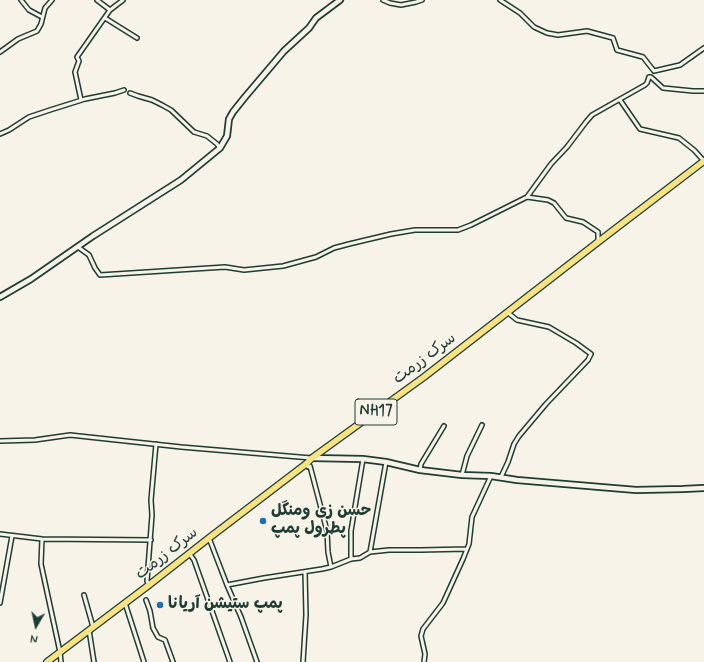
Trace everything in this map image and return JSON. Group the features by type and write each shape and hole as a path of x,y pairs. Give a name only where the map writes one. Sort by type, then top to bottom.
{"highway":[{"name":"سرک زرمت","path":"47,662 149,585 312,458 424,377 704,161"}],"street":[{"path":"20,0 29,10 42,17"},
{"path":"0,52 18,39 36,31 41,24 45,8 52,0"},
{"path":"97,0 110,10"},
{"path":"81,100 75,72 79,62 77,57 110,10 123,0"},
{"path":"0,296 31,279 93,236 181,180 220,148 227,136 229,119 245,97 284,51 309,28 316,18 340,0"},
{"path":"383,0 402,5 422,0"},
{"path":"500,0 520,13 534,27 547,33 558,35 586,31 613,38 618,50 644,58 654,71"},
{"path":"105,18 137,38"},
{"path":"654,71 680,65 704,48"},
{"path":"78,247 89,256 100,275 225,267 244,270 283,266 316,257 334,248 415,230 458,230 471,225 527,196 592,115 620,100 637,88 645,85 654,71"},
{"path":"651,77 663,88 704,91"},
{"path":"0,134 29,118 67,104 124,90"},
{"path":"130,93 152,100 171,110 194,132 207,136 220,148"},
{"path":"620,100 640,128 679,138 694,150 704,161"},
{"path":"527,196 548,200 554,203 566,218 583,222 598,232 598,242"},
{"path":"501,477 514,444 519,436 546,404 588,360 591,354 549,326 517,320 507,312"},
{"path":"420,470 421,464 444,426"},
{"path":"462,475 467,456 482,426"},
{"path":"0,441 35,440 70,435 189,448 312,458 363,459 386,462 420,470 540,482 636,490 704,488"},
{"path":"149,585 152,515 151,500 156,444"},
{"path":"351,559 351,531 363,459"},
{"path":"370,552 386,462"},
{"path":"306,464 308,467 310,466 327,531 328,552 331,567"},
{"path":"424,662 425,654 421,636 423,629 443,603 463,559 469,544 472,517 491,476"},
{"path":"0,534 42,539 151,540"},
{"path":"0,603 12,536"},
{"path":"209,538 241,617 257,662"},
{"path":"42,539 41,564 61,662"},
{"path":"227,585 331,567 351,559 360,558 370,552 389,550 467,549"},
{"path":"189,553 194,560 230,662"},
{"path":"303,662 306,615 305,572"},
{"path":"84,595 91,628 94,662"},
{"path":"146,600 150,611 153,628 158,637 165,640 173,662"},
{"path":"125,602 144,662"}],"place":[{"name":"حسن زی ومنگل پطرول پمپ","path":"263,521"},
{"name":"پمپ ستیشن آریانا","path":"160,605"}]}
